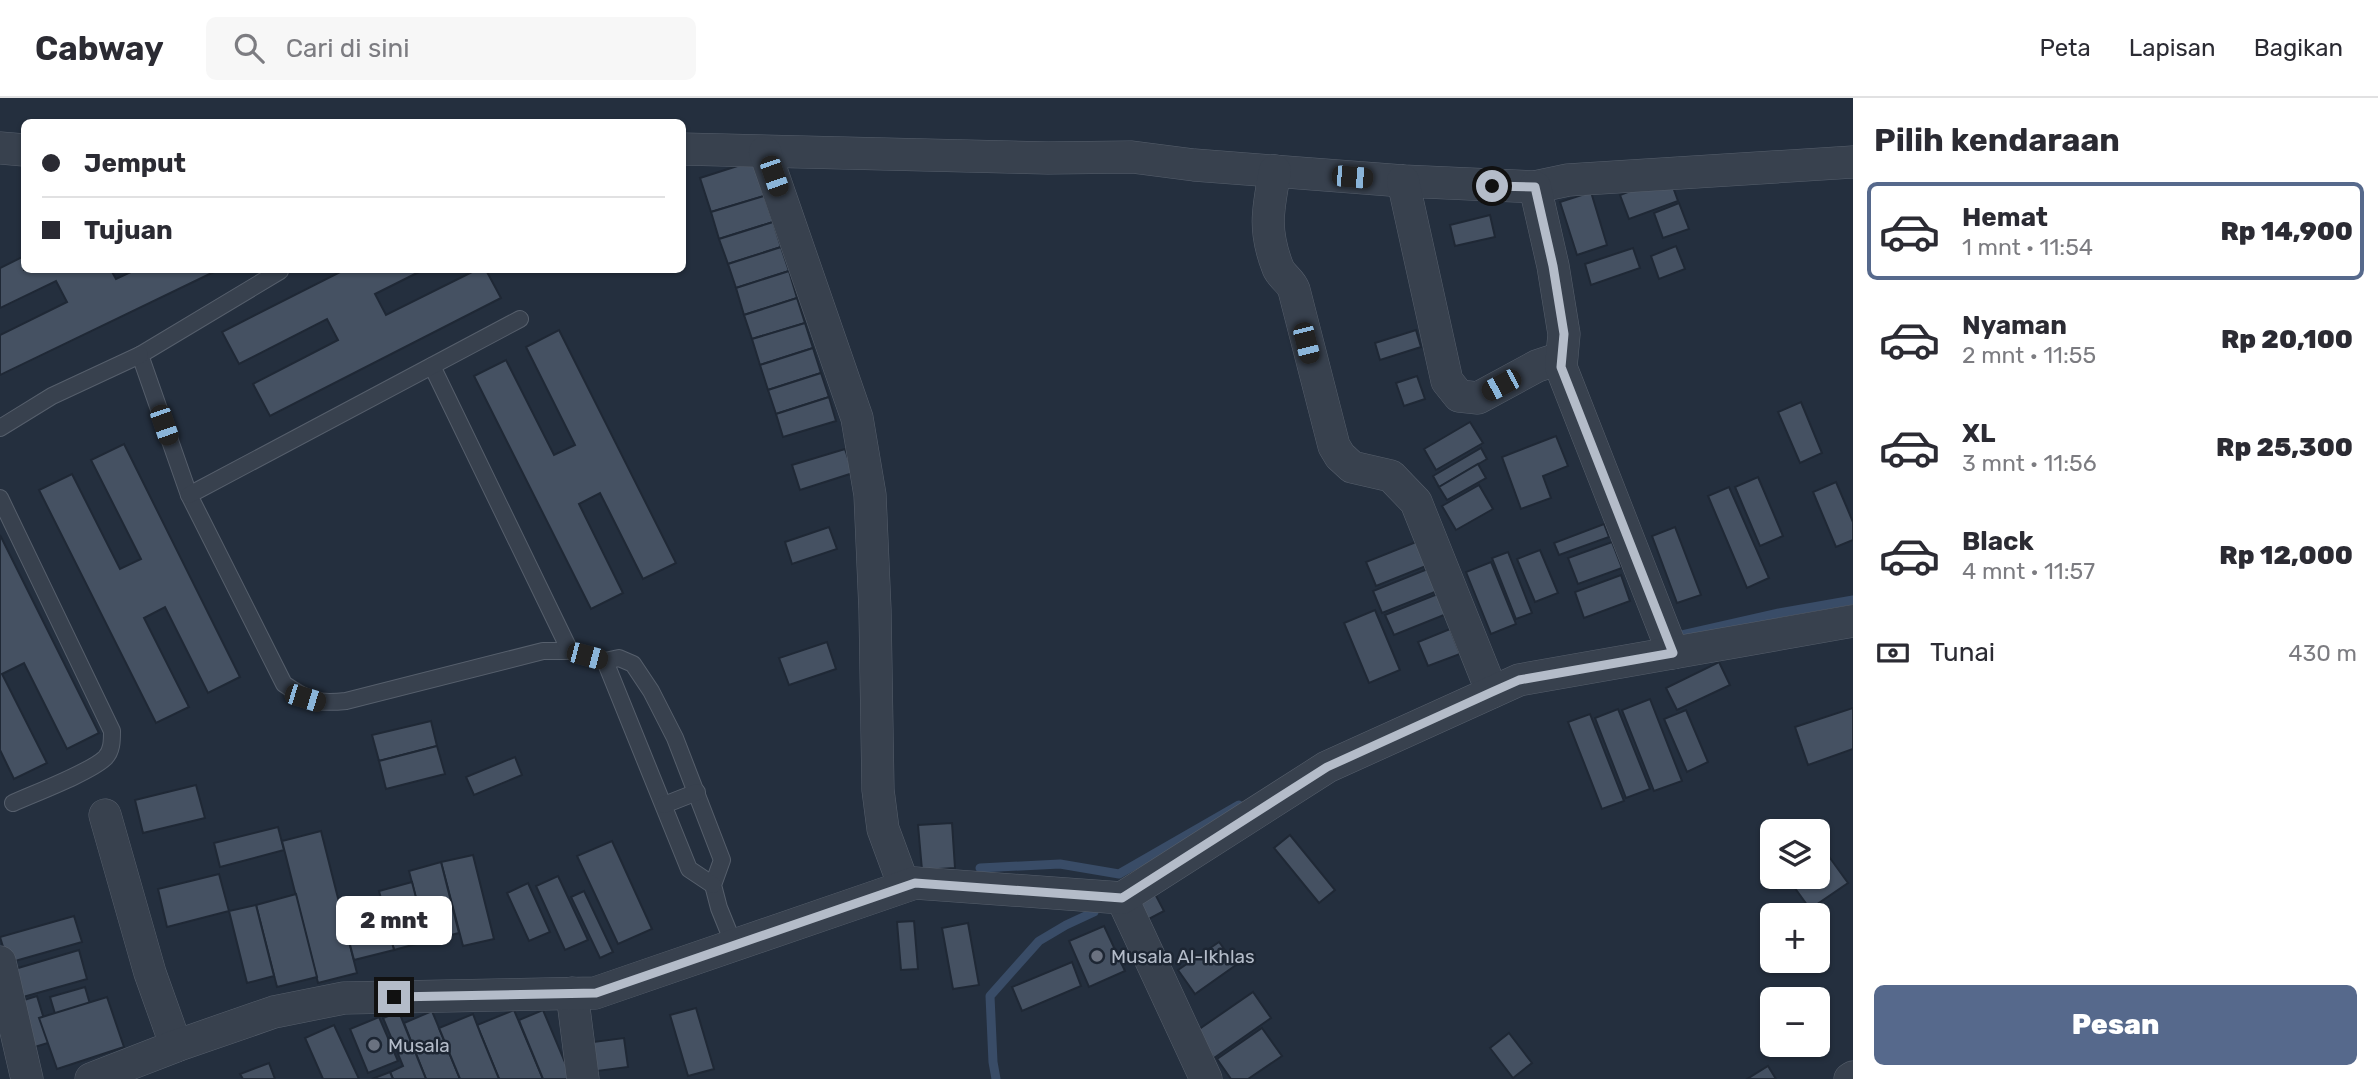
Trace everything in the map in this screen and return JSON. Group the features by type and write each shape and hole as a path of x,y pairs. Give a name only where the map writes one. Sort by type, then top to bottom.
{"street":[{"path":"0,148 21,150"},
{"path":"686,149 1048,158 1132,157 1194,165 1403,181 1535,187 1568,180 1853,162"},
{"path":"765,152 857,418 870,495 878,790 883,829 904,886"},
{"path":"1275,171 1267,215 1270,238 1279,270 1294,290 1334,446 1352,467 1391,476 1416,502 1492,692"},
{"path":"1403,181 1447,381 1452,389 1459,396 1478,398 1537,366 1561,358"},
{"path":"1535,187 1553,266 1564,334 1561,367 1673,653"},
{"path":"90,1079 274,1012 344,999 596,993 915,883 1122,898 1327,767 1519,680 1853,621"},
{"path":"105,815 150,973 176,1046"},
{"path":"1122,898 1206,1079"},
{"path":"0,961 27,1079"},
{"path":"572,993 583,1079"}],"lane":[{"path":"0,428 52,396 140,355 277,273"},
{"path":"189,495 520,319"},
{"path":"140,355 189,495 284,684 305,698 322,704 346,701 543,651 570,651 605,661 620,658 633,664 651,691 675,738 722,860 713,885 734,945"},
{"path":"432,366 570,651"},
{"path":"0,498 112,731 113,742 104,758 85,770 13,803"},
{"path":"605,661 689,869 713,885"},
{"path":"664,805 697,792"}],"building":[{"path":"753,161 764,196 711,212 700,178"},
{"path":"1669,176 1678,201 1629,219 1620,195"},
{"path":"1591,192 1607,245 1577,255 1560,202"},
{"path":"764,196 773,222 719,239 711,212"},
{"path":"1679,203 1689,229 1663,238 1654,213"},
{"path":"1490,215 1495,237 1455,246 1450,225"},
{"path":"773,222 781,247 728,264 719,239"},
{"path":"1676,246 1685,269 1659,279 1651,256"},
{"path":"781,247 789,271 736,288 728,264"},
{"path":"1633,248 1640,268 1591,285 1585,264"},
{"path":"21,258 21,273 113,273 116,279 129,273 212,273 0,375 0,335 67,302 56,281 0,308 0,268"},
{"path":"789,271 797,298 744,315 736,288"},
{"path":"338,273 417,273 375,294 386,315 470,273 488,273 501,298 270,416 253,384 338,340 327,319 239,364 222,332"},
{"path":"797,298 805,323 752,339 744,315"},
{"path":"805,323 813,348 760,365 752,339"},
{"path":"559,330 676,563 643,579 600,493 579,504 623,593 591,609 474,376 506,360 554,455 575,445 526,347"},
{"path":"1416,330 1421,347 1380,360 1375,343"},
{"path":"813,348 821,373 768,390 760,365"},
{"path":"821,373 829,397 776,414 768,390"},
{"path":"1417,376 1425,399 1404,406 1396,383"},
{"path":"829,397 836,421 783,437 776,414"},
{"path":"1801,402 1822,453 1800,463 1778,412"},
{"path":"1470,422 1483,443 1436,470 1424,449"},
{"path":"1556,436 1568,466 1543,476 1551,498 1521,509 1502,457"},
{"path":"124,444 240,677 208,693 165,607 144,618 189,707 156,723 39,490 72,474 120,569 141,559 91,460"},
{"path":"1481,448 1487,459 1439,487 1433,476"},
{"path":"845,449 853,473 800,490 792,465"},
{"path":"1478,464 1486,478 1447,500 1439,487"},
{"path":"1758,477 1783,536 1760,546 1735,487"},
{"path":"1836,482 1853,522 1853,540 1836,547 1813,492"},
{"path":"1479,485 1493,509 1456,530 1442,506"},
{"path":"1729,487 1769,578 1747,588 1708,496"},
{"path":"1604,524 1609,537 1559,555 1554,543"},
{"path":"829,527 837,549 792,564 785,542"},
{"path":"1675,527 1701,595 1677,603 1652,536"},
{"path":"0,535 99,733 67,749 24,663 2,674 47,763 14,779 0,750"},
{"path":"1416,542 1426,566 1376,586 1366,562"},
{"path":"1612,542 1622,568 1578,584 1568,558"},
{"path":"1540,550 1558,593 1535,602 1517,559"},
{"path":"1508,552 1532,613 1516,619 1492,558"},
{"path":"1491,562 1516,624 1491,634 1466,572"},
{"path":"1430,568 1440,590 1382,613 1373,591"},
{"path":"1621,575 1630,601 1584,618 1575,592"},
{"path":"1440,593 1449,613 1394,635 1385,615"},
{"path":"1375,610 1400,670 1369,683 1344,623"},
{"path":"1450,629 1460,654 1428,666 1418,642"},
{"path":"827,642 836,669 789,685 779,658"},
{"path":"1719,662 1730,685 1677,710 1666,688"},
{"path":"1650,699 1682,781 1654,791 1622,710"},
{"path":"1853,708 1853,749 1808,765 1795,727"},
{"path":"1618,709 1650,789 1626,798 1595,718"},
{"path":"1686,710 1708,762 1687,772 1664,719"},
{"path":"1590,714 1624,801 1602,809 1568,722"},
{"path":"431,721 437,746 379,761 372,735"},
{"path":"437,746 445,774 386,789 379,761"},
{"path":"515,757 522,775 474,795 466,777"},
{"path":"196,785 205,818 143,833 135,800"},
{"path":"952,823 955,868 922,870 918,825"},
{"path":"278,827 284,850 220,867 214,843"},
{"path":"321,831 357,973 318,983 282,841"},
{"path":"1290,835 1335,890 1319,903 1274,848"},
{"path":"612,841 652,929 618,944 577,856"},
{"path":"473,855 494,939 463,946 441,862"},
{"path":"1830,858 1848,883 1819,903 1806,903 1796,889 1830,889"},
{"path":"441,862 459,933 427,941 409,871"},
{"path":"219,874 229,911 167,927 158,889"},
{"path":"558,876 588,940 565,950 536,886"},
{"path":"412,882 427,941 394,950 379,891"},
{"path":"528,883 550,932 529,941 507,893"},
{"path":"1153,890 1164,911 1145,921 1134,900"},
{"path":"584,891 613,952 600,958 571,897"},
{"path":"296,894 317,977 277,987 256,905"},
{"path":"380,898 394,950 354,960 340,907"},
{"path":"256,905 274,976 247,983 229,911"},
{"path":"74,916 82,942 8,963 0,937"},
{"path":"914,921 918,969 901,970 897,922"},
{"path":"968,923 979,985 953,989 942,928"},
{"name":"Musala Al-Ikhlas","path":"1104,926 1125,971 1089,987 1069,941"},
{"path":"1219,942 1236,965 1195,994 1178,970"},
{"path":"79,950 87,979 16,999 8,971"},
{"path":"1072,962 1081,986 1022,1011 1012,987"},
{"path":"85,987 100,1038 65,1047 50,997"},
{"path":"1253,992 1271,1018 1214,1058 1195,1032"},
{"path":"37,996 51,1042 25,1050 11,1004"},
{"path":"107,997 124,1047 57,1069 39,1018"},
{"path":"696,1008 714,1069 688,1076 670,1015"},
{"path":"514,1010 543,1079 499,1079 477,1025"},
{"path":"543,1010 572,1079 543,1079 519,1020"},
{"path":"432,1011 460,1079 426,1079 404,1023"},
{"path":"399,1012 426,1079 393,1079 390,1072 403,1066 383,1018"},
{"path":"473,1014 499,1079 460,1079 439,1028"},
{"name":"Musala","path":"379,1017 398,1061 368,1073 350,1029"},
{"path":"334,1025 359,1079 323,1079 305,1038"},
{"path":"1262,1028 1282,1056 1248,1079 1231,1079 1217,1059"},
{"path":"1509,1033 1532,1063 1513,1078 1490,1048"},
{"path":"624,1038 628,1067 597,1071 593,1042"},
{"path":"269,1063 275,1079 243,1079 240,1074"},
{"path":"1768,1066 1776,1079 1747,1079"},
{"path":"390,1072 393,1079 372,1079"}],"waterway":[{"path":"1673,637 1779,613 1853,600"},
{"path":"980,868 1060,864 1119,874 1239,805"},
{"path":"996,1079 990,996 1039,941 1094,912 1098,902"}],"place":[{"name":"Musala Al-Ikhlas","path":"1097,956"},
{"name":"Musala","path":"374,1045"}],"route":[{"path":"394,997 596,993 915,883 1122,898 1327,767 1492,692 1519,680 1673,653 1561,367 1564,334 1553,266 1535,187 1492,186"}]}
